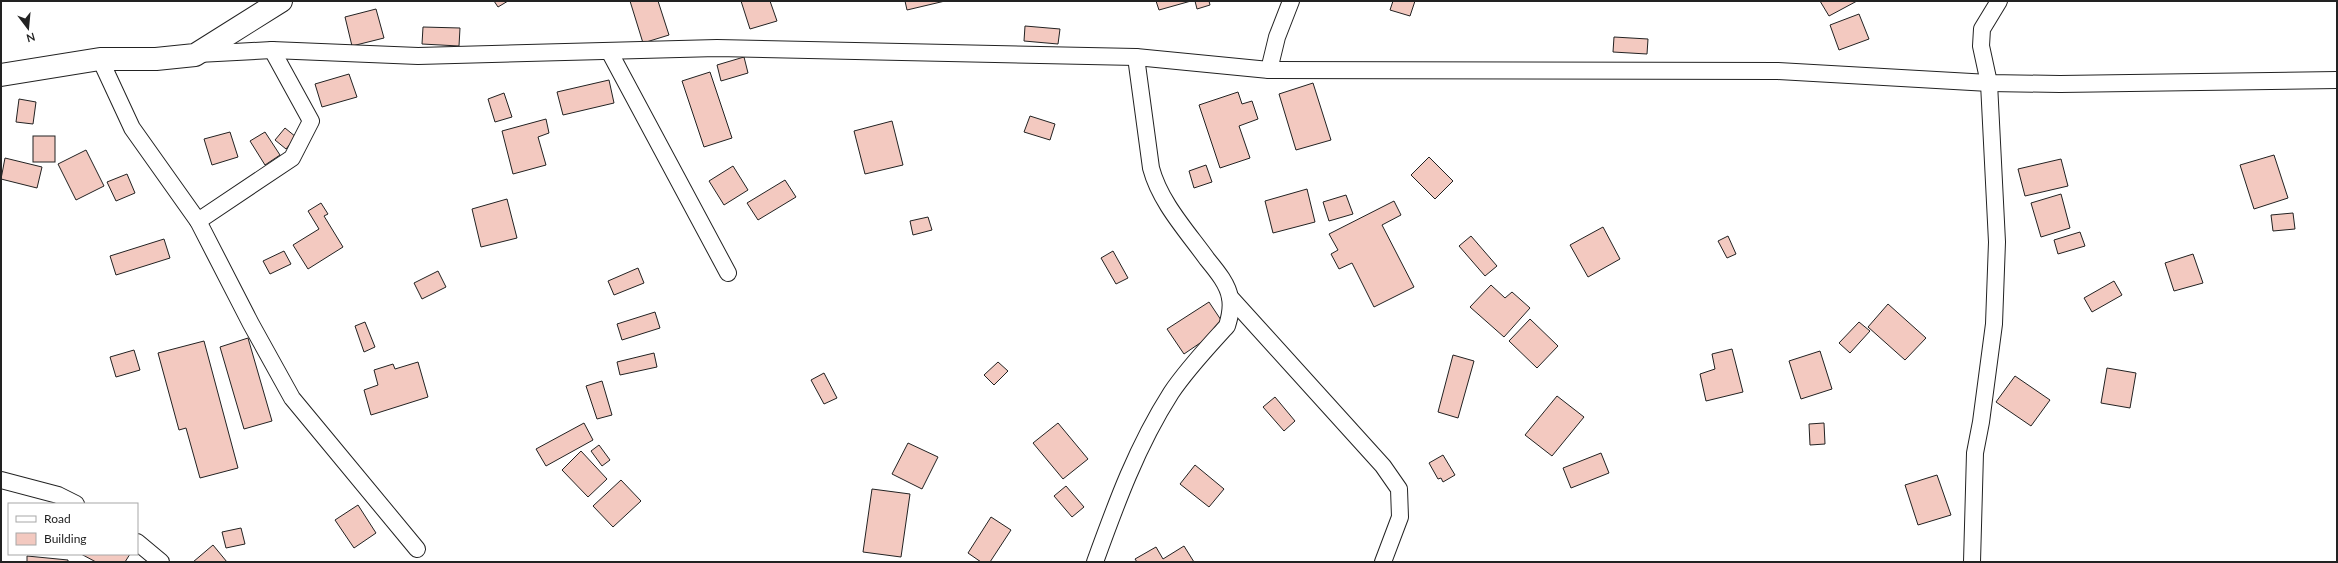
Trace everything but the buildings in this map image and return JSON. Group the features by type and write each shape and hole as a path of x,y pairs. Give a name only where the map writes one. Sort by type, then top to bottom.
{"main road":[{"path":"1,75 100,59 156,59 195,55 281,1"}],"street":[{"path":"1269,70 1277,37 1291,1"},
{"path":"1972,562 1975,453 1981,422 1994,317 1996,242 1989,83 1981,46 1982,29 1999,1"},
{"path":"195,55 272,50 418,56 717,48 1136,57 1269,70 1778,71 1989,83 2060,84 2337,80"},
{"path":"198,221 292,158 311,121 272,50"},
{"path":"609,51 728,273"},
{"path":"1136,57 1150,168 1155,183 1166,202 1222,280 1230,297 1383,466 1399,490 1400,517 1383,562"},
{"path":"100,59 132,128 198,221 251,324 292,398 416,549"},
{"path":"1095,562 1120,491 1142,445 1171,393 1227,326 1232,312 1230,297"},
{"path":"1,480 58,495 74,503"},
{"path":"138,543 161,562"}]}
